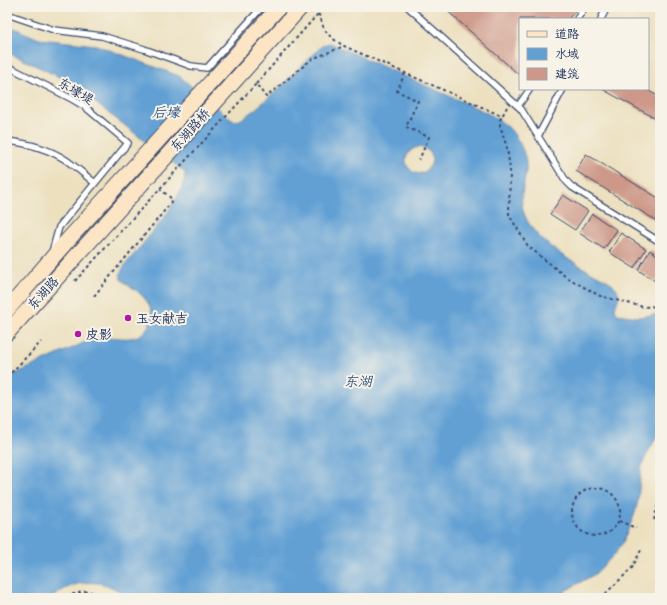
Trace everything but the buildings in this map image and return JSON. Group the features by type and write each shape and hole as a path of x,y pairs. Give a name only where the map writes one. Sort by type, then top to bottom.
{"main road":[{"name":"东湖路桥","path":"66,242 280,7"},
{"name":"东湖路桥","path":"78,253 301,7"},
{"name":"东湖路","path":"7,310 66,242"},
{"name":"东湖路","path":"7,333 78,253"}],"lane":[{"path":"7,14 54,30 102,36 191,66 207,68 262,7"},
{"path":"408,7 518,106 572,188 660,242"},
{"path":"578,18 585,7"},
{"path":"602,18 607,7"},
{"name":"东壕堤","path":"7,66 84,106 128,143 95,183"},
{"path":"518,106 529,90"},
{"path":"538,136 562,90"},
{"path":"7,141 53,153 65,160 95,183 59,227 49,262"}],"path":[{"path":"75,281 256,84 324,7"},
{"path":"318,14 324,30 344,46 502,116 500,125 507,148 510,169 509,215 528,246 566,276 600,296 643,307 660,306"},
{"path":"256,84 266,97 312,59 344,46"},
{"path":"405,73 397,91 418,101 406,127 429,137 419,160"},
{"path":"94,296 170,204 172,199 160,189"},
{"path":"7,377 41,342"},
{"path":"591,488 604,488 616,496 621,509 619,521 612,531 602,535 588,535 577,528 572,516 573,503 581,492 591,488"},
{"path":"654,520 660,495"},
{"path":"619,521 636,528"},
{"path":"601,598 632,568 642,550"},
{"path":"61,598 64,596 88,592 109,598"}],"water":[{"name":"东湖","path":"7,25 39,39 96,45 179,76 232,120 236,121 242,119 264,102 323,45 330,43 485,112 508,127 519,141 524,153 526,171 522,194 523,210 531,227 539,237 562,255 610,282 618,292 619,296 615,310 617,314 638,317 660,314 660,430 644,460 641,469 638,500 635,513 623,542 614,555 595,574 563,592 566,598 456,598 430,593 411,594 395,598 127,598 114,588 107,585 99,583 83,583 65,589 48,599 7,598 7,382 15,374 91,340 105,337 133,338 146,330 149,326 152,315 149,305 138,292 122,280 121,273 125,265 159,224 174,203 184,182 185,172 66,80 7,52","holes":["419,147 427,150 431,155 432,161 430,167 420,173 414,172 406,164 406,157 413,149"]}],"place":[{"name":"玉女献吉","path":"128,318"},
{"name":"皮影","path":"78,334"}],"water label":[{"name":"后壕","path":"166,112"}]}
